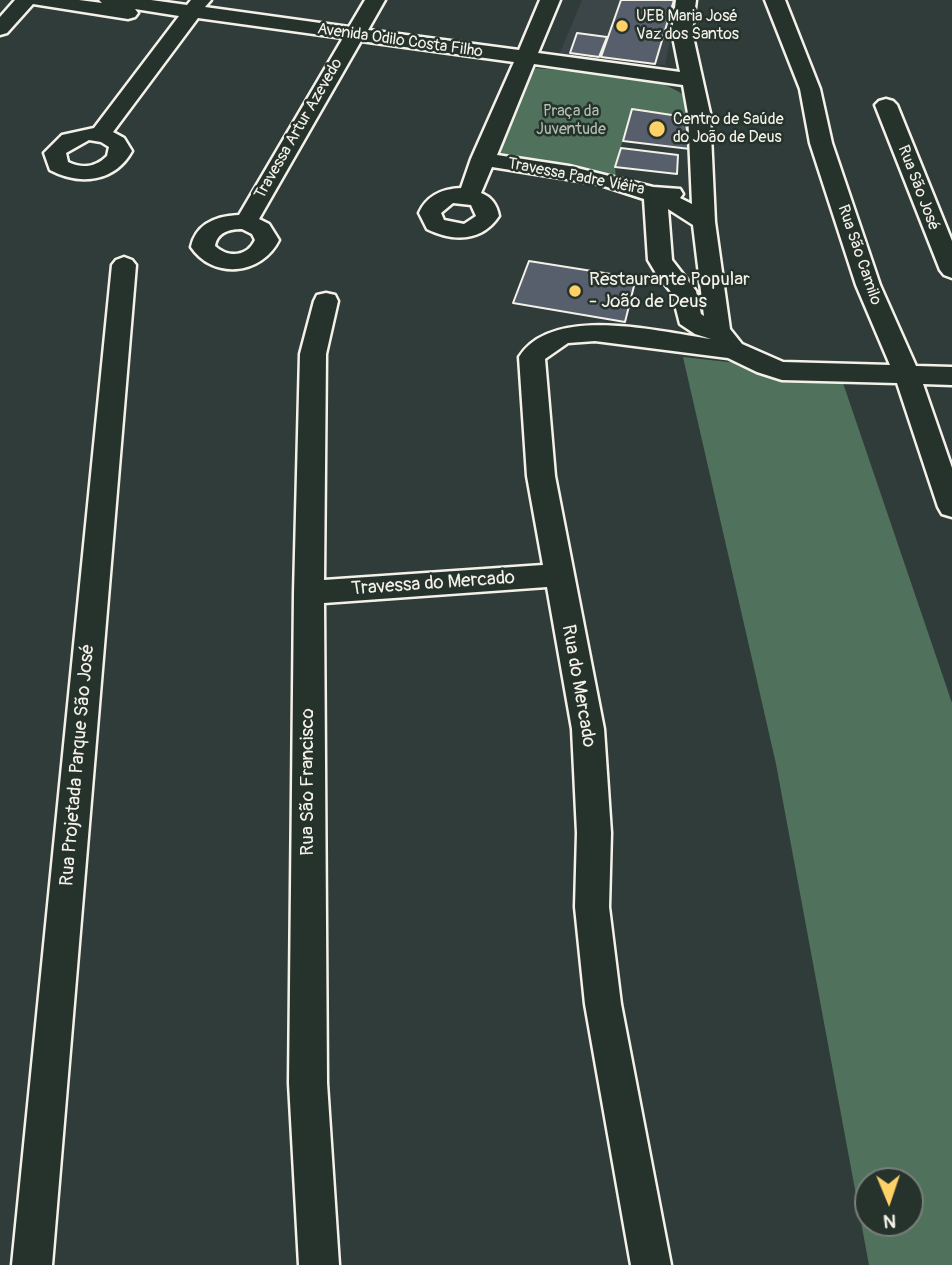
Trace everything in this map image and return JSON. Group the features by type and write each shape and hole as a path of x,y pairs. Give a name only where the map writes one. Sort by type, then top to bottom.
{"street":[{"path":"0,29 26,0"},
{"name":"Avenida Odilo Costa Filho","path":"38,0 193,11"},
{"name":"Avenida Odilo Costa Filho","path":"109,0 193,11 351,40 522,63 691,80"},
{"name":"Travessa Artur Azevedo","path":"246,222 375,0"},
{"name":"Travessa Padre Viêira","path":"469,196 482,159 550,0"},
{"path":"686,0 682,32 699,113 704,222 726,340"},
{"name":"Rua São Camilo","path":"775,0 810,89 821,143 868,285 906,373 952,507"},
{"path":"100,135 193,11"},
{"name":"Rua São José","path":"886,104 952,270"},
{"name":"Travessa Padre Viêira","path":"482,159 594,178 655,192 682,206 704,222"},
{"path":"703,193 685,196 655,192 660,260 665,270 684,291 689,318 695,324 766,366 782,371 952,376"},
{"name":"Rua Projetada Parque São José","path":"32,1265 124,265"},
{"name":"Rua São Francisco","path":"319,1265 308,1083 309,593 313,354 326,301"},
{"name":"Rua do Mercado","path":"651,1265 603,1004 592,906 594,833 588,729 557,575 541,476 532,357 557,336 574,333 726,340"},
{"name":"Travessa do Mercado","path":"309,593 557,575"}],"shaded area":[{"name":"UEB Maria José Vaz dos Santos","path":"582,0 678,0 665,65 560,53"}],"green space":[{"name":"Praça da Juventude","path":"534,68 613,74 654,82 685,96 685,117 632,109 615,167 616,178 503,159 501,153 504,141"},
{"path":"683,357 746,364 788,380 843,383 952,703 952,1265 869,1265 864,1237 924,1237 924,1167 854,1167 854,1184 776,764"}],"building":[{"path":"621,0 674,0 655,64 601,57"},
{"path":"577,33 607,37 599,57 570,53"},
{"name":"Centro de Saúde do João de Deus","path":"632,109 685,117 690,149 623,141"},
{"path":"621,148 678,155 677,174 615,167"},
{"name":"Restaurante Popular - João de Deus","path":"529,261 636,278 625,322 513,303"}],"place":[{"name":"UEB Maria José Vaz dos Santos","path":"622,26"},
{"name":"Centro de Saúde do João de Deus","path":"657,129"},
{"name":"Restaurante Popular - João de Deus","path":"575,291"}]}
